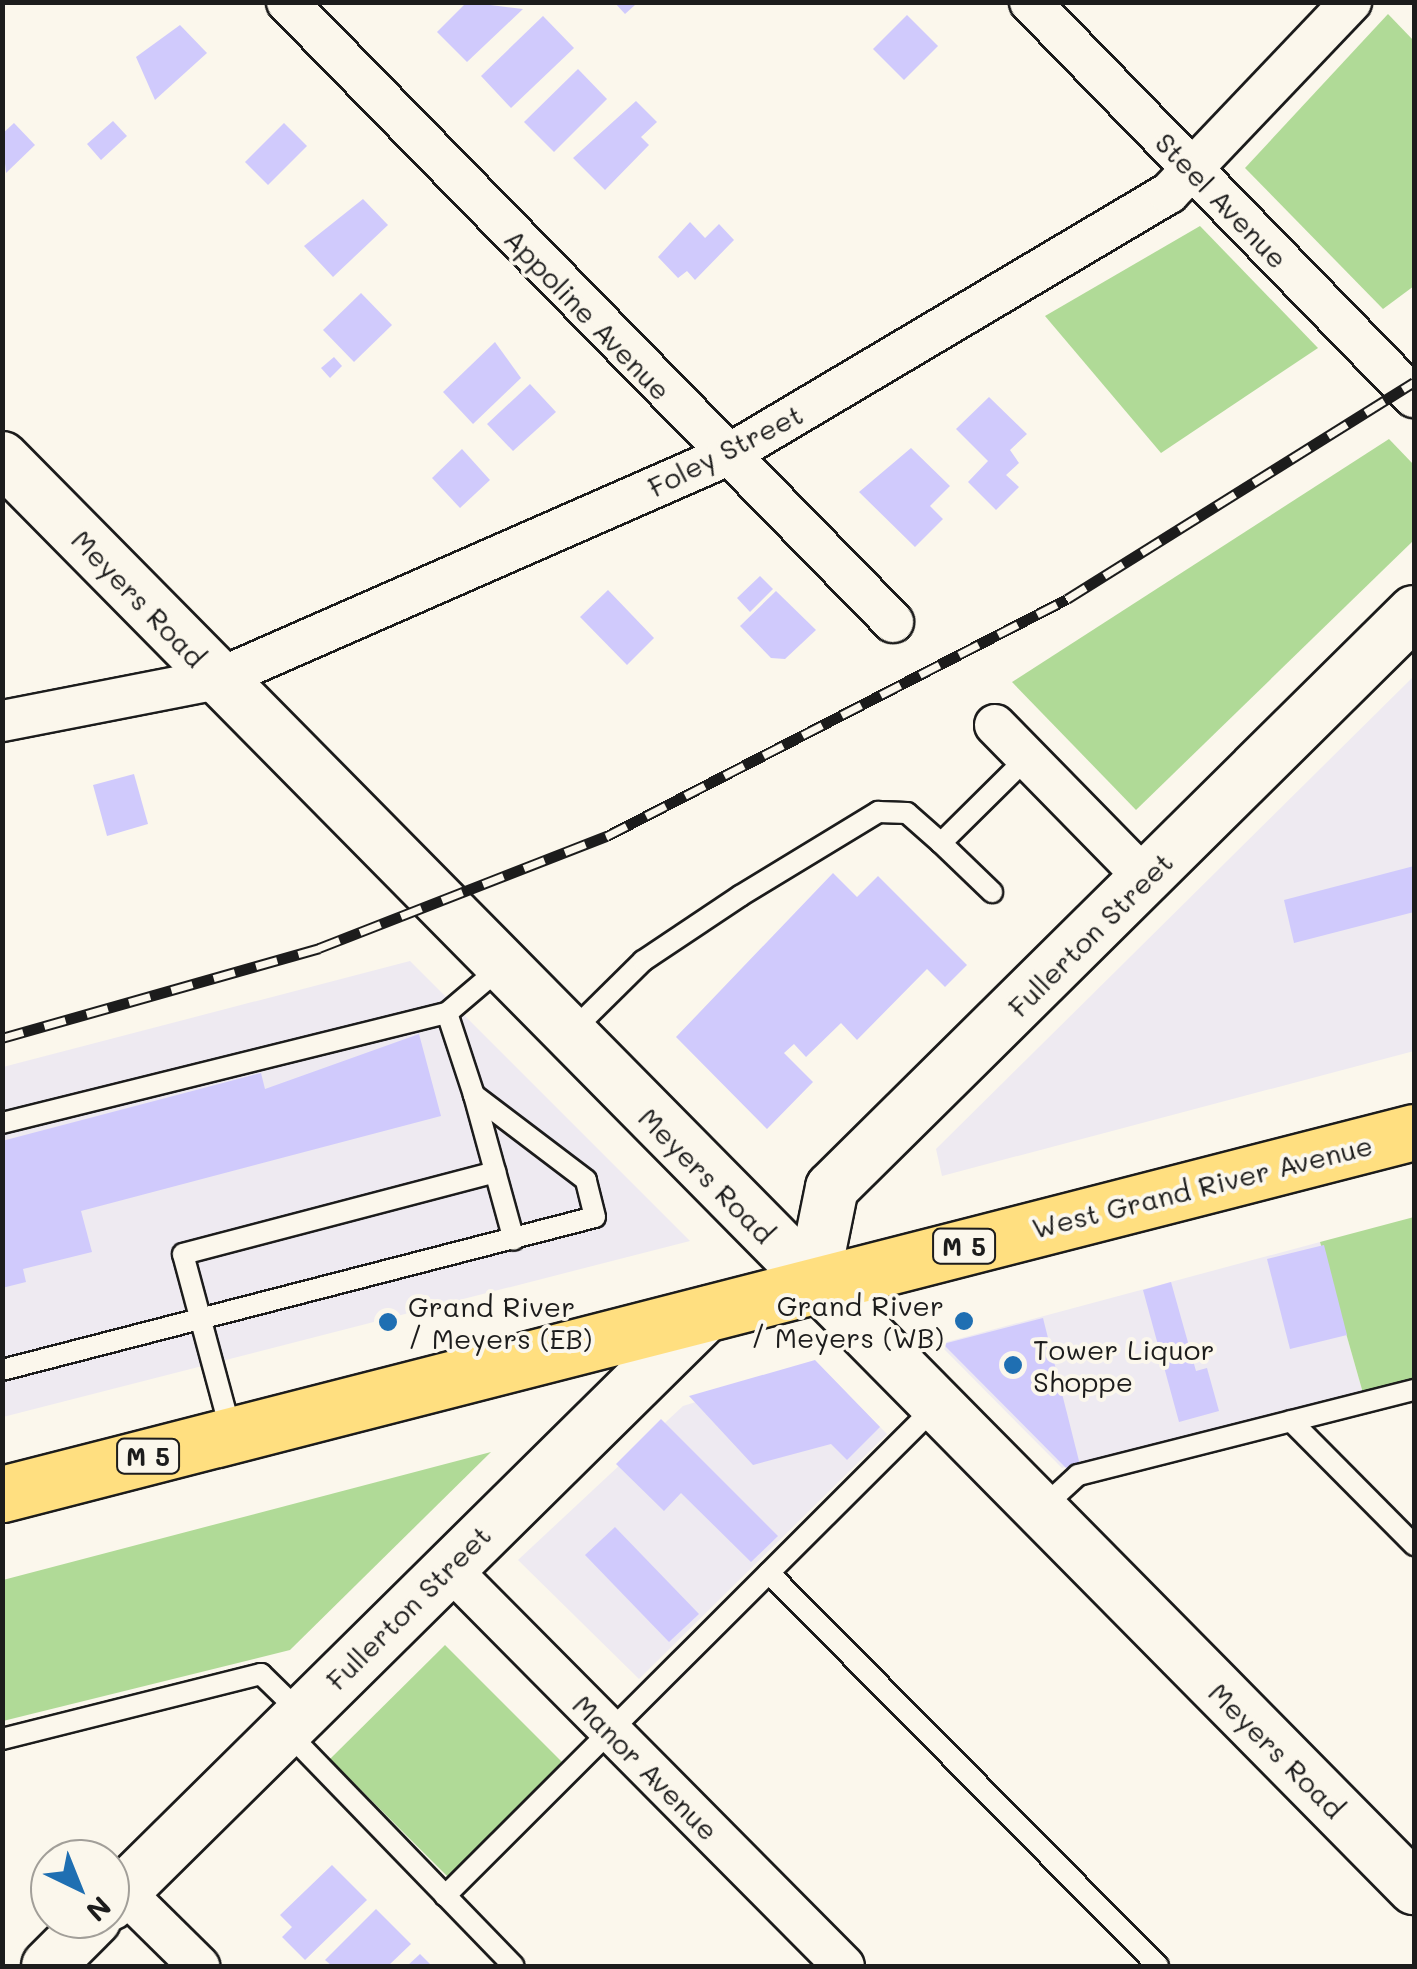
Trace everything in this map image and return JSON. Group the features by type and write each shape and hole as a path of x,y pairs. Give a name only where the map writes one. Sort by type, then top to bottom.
{"main road":[{"name":"West Grand River Avenue","path":"2,1494 709,1312 813,1281 1414,1132"}],"street":[{"name":"Appoline Avenue","path":"287,2 726,456 893,622"},
{"name":"Steel Avenue","path":"1030,2 1414,397"},
{"name":"Foley Street","path":"2,721 218,679 726,456 1170,193 1352,2"},
{"name":"Meyers Road","path":"2,458 500,968 1414,1888"},
{"name":"Fullerton Street","path":"813,1281 832,1188 1414,612"},
{"path":"995,725 1146,879"},
{"name":"Fullerton Street","path":"130,1884 709,1312"},
{"name":"Manor Avenue","path":"448,1567 844,1966"},
{"path":"130,1919 198,1966"},
{"name":"Fullerton Street","path":"48,1966 75,1939"}],"lane":[{"path":"941,843 1027,758"},
{"path":"568,1034 643,961 878,812 907,813 992,892"},
{"path":"2,1123 447,1013 500,968"},
{"path":"447,1013 514,1240"},
{"path":"2,1370 596,1217 586,1180 474,1095"},
{"path":"232,1434 183,1254 495,1172"},
{"path":"1039,1510 1078,1475 1414,1390"},
{"path":"445,1896 936,1406"},
{"path":"1291,1421 1414,1545"},
{"path":"768,1573 1158,1966"},
{"path":"2,1739 262,1674 293,1721 445,1896 514,1966"}],"shaded area":[{"path":"1414,676 1414,1051 942,1176 936,1149"},
{"path":"410,961 690,1241 3,1417 3,1067"},
{"path":"1320,1242 1363,1393 1062,1468 939,1344"},
{"path":"818,1364 887,1434 639,1679 518,1560 683,1406"}],"green space":[{"path":"1388,14 1414,41 1414,286 1383,309 1245,168"},
{"path":"1200,226 1318,348 1161,453 1045,316"},
{"path":"1389,439 1414,465 1414,540 1136,810 1012,682"},
{"path":"1414,1217 1414,1381 1363,1393 1320,1242"},
{"path":"491,1452 290,1650 3,1721 3,1580"},
{"path":"445,1645 562,1762 448,1877 330,1759"}],"building":[{"path":"467,2 523,9 467,62 437,32"},
{"path":"614,2 633,2 635,5 625,14"},
{"path":"907,15 938,46 904,80 873,49"},
{"path":"543,16 574,48 511,108 481,76"},
{"path":"180,25 207,53 155,100 136,57"},
{"path":"578,69 607,99 554,152 524,122"},
{"path":"636,101 657,122 641,137 649,145 605,190 573,158"},
{"path":"113,121 127,136 101,160 87,144"},
{"path":"14,123 35,145 6,173 2,134"},
{"path":"284,123 307,146 268,185 245,162"},
{"path":"363,199 388,225 333,277 304,246"},
{"path":"690,222 705,238 719,224 734,240 695,280 687,271 678,278 658,257"},
{"path":"361,293 392,325 354,362 323,330"},
{"path":"495,342 521,378 473,424 443,392"},
{"path":"334,357 342,366 330,378 321,368"},
{"path":"530,384 556,412 513,451 487,424"},
{"path":"989,397 1027,434 1010,450 1019,463 1006,475 1019,487 996,510 968,482 988,461 956,429"},
{"path":"911,448 950,486 930,506 943,519 915,547 859,492"},
{"path":"462,449 490,480 460,508 432,478"},
{"path":"760,576 773,589 750,612 737,598"},
{"path":"608,590 654,638 627,665 580,617"},
{"path":"776,591 816,630 785,659 771,658 740,626"},
{"path":"134,774 148,824 107,836 93,785"},
{"path":"1414,866 1414,912 1294,943 1284,900"},
{"path":"833,873 857,897 878,876 967,965 945,987 927,969 857,1040 841,1023 806,1057 794,1044 784,1053 813,1082 767,1129 676,1037"},
{"path":"419,1034 441,1116 81,1211 92,1252 23,1269 26,1282 2,1288 2,1141 261,1073 265,1089"},
{"path":"1324,1245 1347,1335 1290,1349 1267,1259"},
{"path":"1171,1282 1196,1371 1207,1368 1219,1411 1179,1422 1143,1290"},
{"path":"1043,1318 1080,1465 1066,1468 943,1344"},
{"path":"815,1360 880,1427 847,1460 831,1444 753,1465 689,1396"},
{"path":"661,1419 778,1536 751,1562 681,1493 664,1511 616,1464"},
{"path":"615,1527 699,1614 669,1642 585,1555"},
{"path":"332,1865 367,1900 305,1960 282,1937 292,1927 280,1915"},
{"path":"376,1909 411,1944 388,1966 332,1966 325,1960"},
{"path":"420,1954 432,1966 407,1966"}],"railway":[{"path":"2,1038 319,948 607,836 1067,599 1414,382"}],"place":[{"name":"Grand River / Meyers (WB)","path":"964,1321"},
{"name":"Grand River / Meyers (EB)","path":"388,1322"},
{"name":"Tower Liquor Shoppe","path":"1013,1365"}]}
